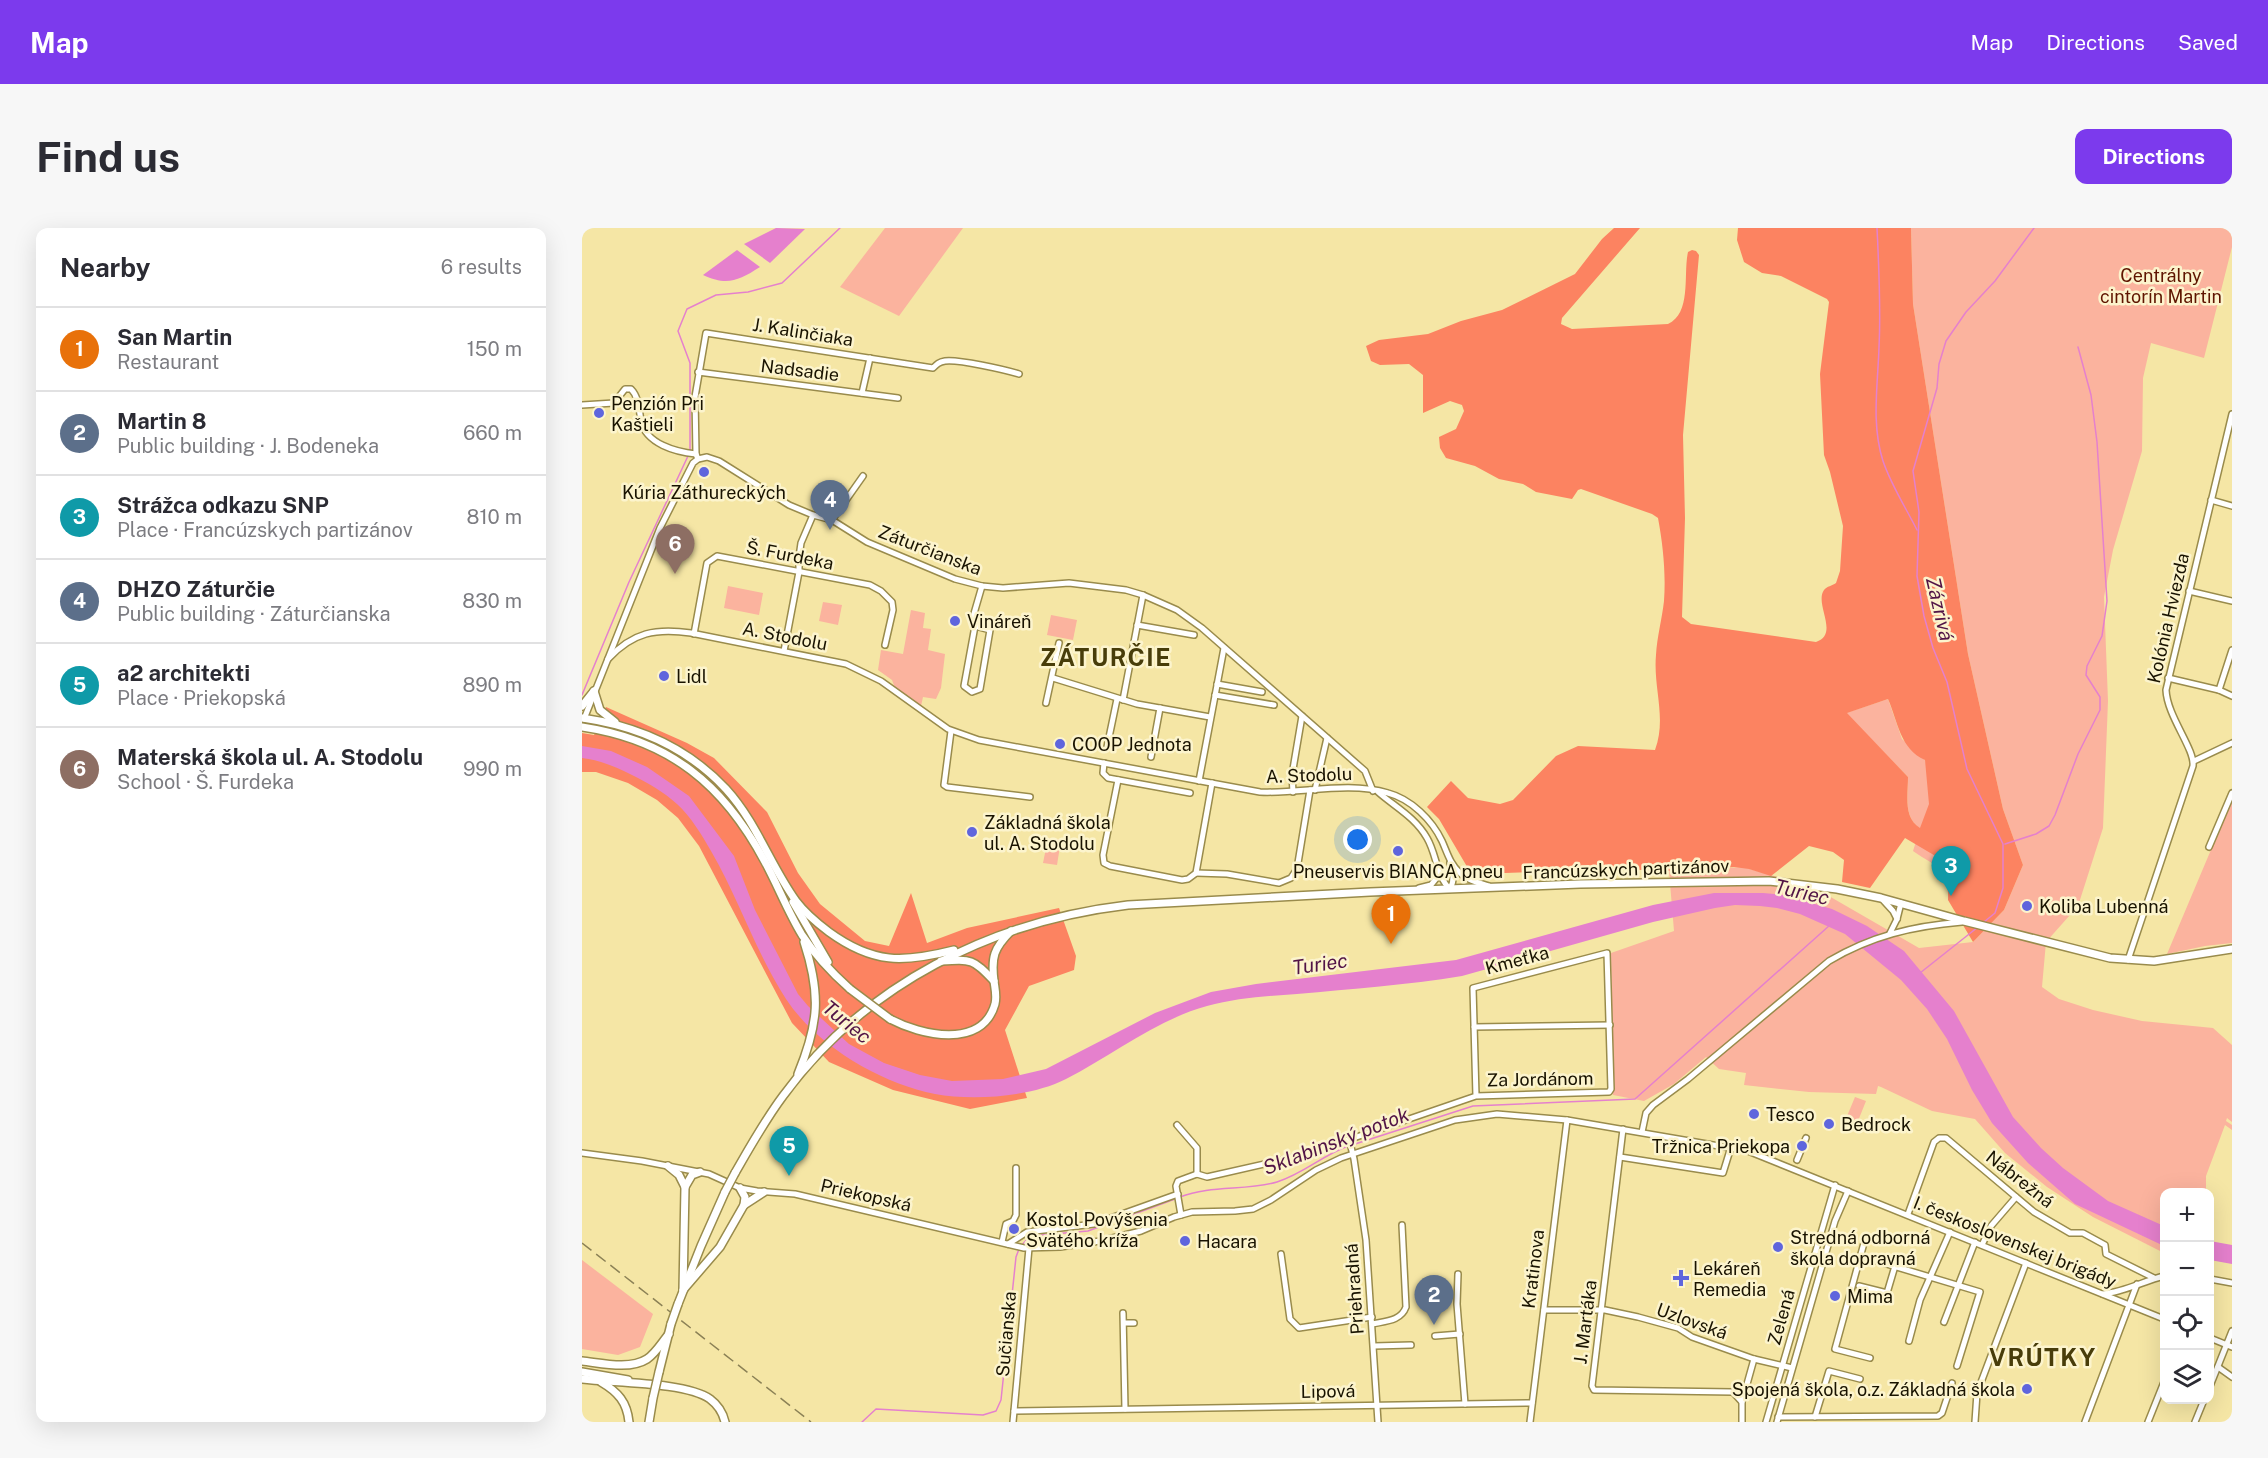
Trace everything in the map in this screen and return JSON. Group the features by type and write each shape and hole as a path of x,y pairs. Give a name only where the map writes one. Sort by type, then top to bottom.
{"main road":[{"path":"582,706 594,691"},
{"path":"594,691 597,705 603,714 623,726 670,746 718,782 748,818 796,902 839,939 868,954 896,959 910,959 971,945"},
{"path":"583,718 623,726"},
{"path":"582,727 620,735 658,749 685,765 713,788 751,836 802,934 825,965 850,989 890,1019 911,1029 935,1035 968,1031 983,1023 991,1013 996,999 994,953 1000,942 1013,929"},
{"path":"782,877 807,930 833,972"},
{"name":"Francúzskych partizánov","path":"971,945 1013,929 1074,912 1128,905 1580,884 1761,881 1822,887 1881,897 2092,954 2128,960 2167,960 2232,949"},
{"path":"796,1079 808,1050 814,1025 816,999 812,967 802,934"},
{"path":"649,1422 671,1324 683,1290 725,1192 772,1111 796,1079 849,1024 888,993 939,961 971,945"},
{"path":"939,961 959,960 976,963 994,981"},
{"path":"668,1166 679,1175 685,1187 683,1290"},
{"path":"685,1187 692,1175 700,1172"},
{"path":"683,1290 720,1247 744,1205 745,1197 740,1188"},
{"path":"744,1205 764,1192"},
{"path":"582,1361 623,1364 642,1361 654,1354 669,1334"},
{"path":"582,1372 636,1383"},
{"path":"582,1379 636,1383 700,1394 718,1407 725,1422"},
{"path":"599,1381 622,1399 626,1407 628,1422"}],"street":[{"name":"J. Kalinčiaka","path":"693,455 698,372 704,336 710,333 933,368 944,361 962,362 1019,374"},
{"path":"862,393 870,358"},
{"name":"Nadsadie","path":"698,372 898,399"},
{"name":"Záturčianska","path":"582,405 614,403 628,388 636,395 644,430 665,447 719,461 771,495 813,515 832,520 875,546 955,579 982,586 1020,588 1069,583 1126,590 1177,610 1365,771 1375,791"},
{"name":"Kolónia Hviezda","path":"2194,761 2167,705 2166,690 2232,414"},
{"path":"582,727 583,718 660,528 693,463 693,455"},
{"path":"832,520 863,476"},
{"path":"2211,500 2232,506"},
{"path":"784,651 800,572 801,543 813,515"},
{"name":"Š. Furdeka","path":"694,634 707,563 717,556 870,585 881,591 892,602 893,610 885,645"},
{"path":"975,626 990,630 980,689 972,692 964,686 975,626 972,622 982,586"},
{"path":"2189,591 2232,601"},
{"path":"1107,747 1120,700 1143,595"},
{"path":"1137,625 1194,635"},
{"name":"A. Stodolu","path":"605,663 626,642 639,636 665,631 694,634 835,661 855,668 881,681 951,731 989,742 1260,792 1349,788 1375,791"},
{"path":"1046,704 1059,643"},
{"path":"1199,781 1224,648"},
{"path":"2219,690 2232,650"},
{"path":"1053,678 1120,700 1210,717"},
{"path":"2168,678 2219,690 2232,696"},
{"path":"1217,684 1262,692"},
{"path":"1215,695 1274,705"},
{"path":"1151,757 1160,708"},
{"path":"1293,792 1292,775 1302,716"},
{"path":"951,731 944,785 1030,797"},
{"path":"1118,780 1103,855 1104,863 1182,880 1196,873 1227,874 1279,883 1291,878 1297,869 1313,790 1327,738"},
{"path":"2128,960 2194,761 2232,743"},
{"path":"1104,763 1104,775 1118,780 1190,793"},
{"path":"1196,873 1212,783"},
{"path":"1375,791 1399,796 1418,809 1437,831 1454,875 1450,889 1439,875 1435,855 1421,829 1407,814 1375,791"},
{"path":"2209,847 2232,793"},
{"path":"1449,858 1461,875 1492,888"},
{"path":"1408,891 1431,885 1439,875"},
{"path":"1881,897 1897,919"},
{"path":"1888,934 1897,919 1901,903"},
{"path":"1642,1132 1646,1113 1653,1105 1688,1079 1811,975 1854,947 1888,934 1923,926 1964,921"},
{"name":"Kmeťka","path":"1476,1096 1473,988 1607,953 1610,1025"},
{"path":"1474,1027 1610,1025"},
{"name":"Za Jordánom","path":"1197,1174 1207,1177 1305,1155 1476,1096 1609,1092 1611,1089 1610,1025"},
{"path":"1438,1110 1442,1122"},
{"name":"Priekopská","path":"582,1153 700,1172 717,1176 740,1188 795,1194 1027,1248 1060,1247 1100,1241 1141,1231 1181,1215 1199,1211 1235,1211 1260,1206 1316,1170 1353,1151 1442,1122 1476,1116 1497,1114 1567,1120 1731,1147"},
{"name":"Kratinova","path":"1530,1422 1567,1120"},
{"path":"1177,1125 1197,1148 1197,1174 1178,1181 1176,1186 1181,1215"},
{"name":"J. Martáka","path":"1623,1129 1593,1390 1729,1392 1737,1395 1742,1402"},
{"path":"1797,1160 1806,1138"},
{"name":"Nábrežná","path":"1908,1214 1934,1142 1939,1138 1946,1138 2034,1212 2070,1233 2083,1233 2105,1245 2106,1254 2154,1278"},
{"name":"Priehradná","path":"1349,1139 1353,1151 1366,1240 1378,1422"},
{"path":"1620,1157 1723,1173 1731,1147"},
{"name":"I. československej brigády","path":"1731,1147 1759,1154 2160,1317"},
{"path":"1016,1168 1016,1215 1013,1221 1006,1224 1008,1244 1027,1232 1094,1224 1178,1194"},
{"name":"Zelená","path":"1766,1422 1835,1185"},
{"name":"Zelená","path":"1778,1419 1834,1221 1848,1191"},
{"path":"1982,1245 1991,1226 2016,1197"},
{"path":"1281,1254 1290,1319 1299,1328 1398,1318 1402,1316 1406,1306 1402,1225"},
{"path":"1909,1341 1920,1300 1950,1232"},
{"path":"1944,1322 1975,1242"},
{"path":"1864,1243 1835,1349 1870,1358"},
{"name":"Sučianska","path":"1013,1422 1027,1248"},
{"path":"1860,1256 1980,1292 1957,1366"},
{"path":"1975,1422 1977,1393 2026,1263"},
{"path":"1859,1286 1887,1293 1895,1266"},
{"path":"1458,1274 1457,1304 1465,1404"},
{"path":"2103,1294 2121,1291 2160,1277"},
{"path":"2214,1280 2232,1282"},
{"name":"I. československej brigády","path":"2129,1304 2138,1284"},
{"path":"2085,1422 2129,1304"},
{"name":"Uzlovská","path":"1544,1310 1601,1310 1656,1322 1678,1328 1692,1337 1754,1359 1792,1368"},
{"path":"1124,1313 1125,1409"},
{"path":"1124,1323 1134,1323"},
{"path":"2214,1376 2230,1344 2232,1330"},
{"path":"1435,1336 1460,1334"},
{"path":"2214,1339 2230,1344"},
{"path":"1374,1346 1411,1345"},
{"path":"1742,1422 1742,1402 1754,1359"},
{"path":"2218,1367 2232,1377"},
{"path":"1815,1417 1829,1371 1860,1379"},
{"path":"1778,1419 1938,1416 1942,1413 1952,1383"},
{"path":"2148,1422 2160,1392"},
{"name":"Lipová","path":"1014,1411 1532,1403"},
{"path":"2195,1422 2202,1404"}],"green space":[{"path":"885,228 963,228 899,316 840,287"},
{"name":"Centrálny cintorín Martin","path":"1911,228 2232,228 2232,247 2204,358 2151,343 2143,378 2142,451 2113,550 2104,597 2108,701 2103,828 2078,906 2046,942 2042,987 2059,999 2093,1010 2142,1021 2213,1028 2232,1045 2232,1122 2227,1118 2226,1121 2232,1125 2232,1130 2225,1125 2206,1176 2206,1188 2160,1188 2160,1251 2093,1217 2047,1187 2005,1153 1975,1119 1932,1111 1878,1086 1876,1094 1809,1092 1744,1085 1746,1073 1719,1069 1706,1057 1674,1084 1644,1101 1613,1095 1611,953 1674,931 1669,871 1743,867 1815,888 1919,948 1973,942 2004,910 2023,865 2003,809 1968,654 1913,304"},
{"path":"728,586 763,593 759,615 724,608"},
{"path":"823,602 842,605 838,625 819,621"},
{"path":"911,610 925,613 923,628 931,629 928,650 945,654 941,688 936,699 923,697 921,706 895,688 892,680 878,670 881,650 903,654"},
{"path":"1051,615 1077,620 1073,640 1047,635"},
{"path":"1888,699 1902,739 1925,760 1953,856 1949,897 1942,872 1913,851 1920,829 1909,812 1908,777 1846,713"},
{"path":"2232,800 2232,943 2167,954"},
{"path":"1048,838 1061,840 1057,865 1043,863"},
{"path":"1855,1097 1866,1101 1856,1126 1845,1121"},
{"path":"582,1260 653,1314 640,1347 618,1355 582,1349"}],"shaded area":[{"path":"776,228 805,229 770,263 744,244"},
{"path":"1614,228 1640,228 1562,318 1561,324 1572,329 1668,324 1676,319 1684,302 1688,252 1696,251 1699,255 1683,435 1685,518 1682,617 1691,624 1816,642 1823,638 1826,632 1822,596 1825,589 1836,583 1840,571 1843,526 1824,455 1820,374 1829,302 1781,276 1762,273 1744,262 1737,240 1738,228 1911,228 1913,304 1968,654 2003,809 2023,865 2004,910 1973,942 1948,900 1949,864 1905,838 1870,888 1842,882 1844,860 1833,852 1809,846 1771,876 1734,867 1669,871 1615,869 1505,873 1469,870 1439,819 1427,807 1451,781 1468,798 1500,804 1513,800 1556,756 1578,746 1655,750 1660,726 1656,655 1665,591 1664,559 1658,518 1581,489 1572,499 1536,492 1523,484 1499,479 1475,466 1446,458 1440,448 1439,437 1456,429 1464,411 1462,405 1450,401 1423,413 1423,375 1409,364 1380,365 1371,361 1366,346 1379,340 1428,334 1461,321 1502,310 1575,274 1602,239","holes":["1888,699 1905,742 1910,749 1925,760 1929,804 1920,828 1909,812 1908,777 1847,713"]},
{"path":"737,250 760,267 739,279 726,281 703,275"},
{"path":"606,707 687,743 714,758 767,812 798,873 820,904 865,941 889,946 911,893 927,943 967,928 1059,908 1076,956 1074,970 1029,986 1005,1030 1027,1098 970,1109 893,1090 829,1062 792,1023 699,846 678,818 657,800 628,783 596,772 582,772 582,733 594,735"},
{"path":"582,746 611,751 647,767 689,796 734,856 755,910 798,994 808,1006 849,1044 884,1063 920,1075 952,1081 1003,1079 1046,1069 1155,1013 1211,992 1256,984 1456,960 1653,905 1714,893 1784,895 1832,909 1867,926 1904,951 1954,1011 2013,1117 2063,1168 2108,1201 2160,1224 2160,1244 2075,1204 2028,1163 1992,1123 1972,1090 1947,1039 1927,1009 1901,980 1845,934 1800,914 1777,908 1735,905 1715,908 1653,922 1462,976 1218,1003 1170,1020 1066,1079 1019,1094 967,1097 935,1094 914,1089 872,1072 852,1060 832,1047 799,1016 775,981 704,839 677,804 656,788 626,772 608,764 582,758"},
{"path":"2214,1242 2232,1245 2232,1264 2214,1261"}],"waterway":[{"path":"690,451 690,363 678,331 687,309 716,295 748,292 782,283 840,228"},
{"path":"1877,228 1880,317 1877,433 1886,470 1917,530"},
{"name":"Zázrivá","path":"1984,922 1995,913 2003,888 2003,844 1967,769 1947,682 1933,648 1924,616 1917,576 1919,512 1913,471 1937,388 1939,364 1946,341 1966,312 1995,281 2034,228"},
{"path":"2005,844 2036,834 2049,826 2078,754 2100,710 2100,697 2086,675 2087,666 2102,636 2107,601 2097,442 2091,395 2078,347"},
{"path":"582,695 629,582 688,456"},
{"name":"Sklabinský potok","path":"1352,1145 1473,1106 1635,1099 1830,925"},
{"name":"Zázrivá","path":"1920,973 1978,927"},
{"name":"Sklabinský potok","path":"1180,1197 1204,1191 1277,1182 1348,1146"},
{"name":"Sklabinský potok","path":"1022,1245 1030,1236 1088,1231 1175,1199"},
{"name":"Sklabinský potok","path":"862,1422 876,1409 983,1415 996,1411 1001,1400 1016,1257 1019,1249"}],"railway":[{"path":"582,1243 811,1422"}],"place":[{"name":"Penzión Pri Kaštieli","path":"599,413"},
{"name":"Kúria Záthureckých","path":"704,472"},
{"name":"DHZO Záturčie","path":"830,530"},
{"name":"Materská škola ul. A. Stodolu","path":"675,574"},
{"name":"Vináreň","path":"955,621"},
{"name":"Lidl","path":"664,676"},
{"name":"COOP Jednota","path":"1060,744"},
{"name":"Základná škola ul. A. Stodolu","path":"972,832"},
{"name":"Pneuservis BIANCA pneu","path":"1398,851"},
{"name":"Strážca odkazu SNP","path":"1951,896"},
{"name":"Koliba Lubenná","path":"2027,906"},
{"name":"San Martin","path":"1391,944"},
{"name":"Tesco","path":"1754,1114"},
{"name":"Bedrock","path":"1829,1124"},
{"name":"Tržnica Priekopa","path":"1802,1146"},
{"name":"a2 architekti","path":"789,1176"},
{"name":"Kostol Povýšenia Svätého kríža","path":"1014,1229"},
{"name":"Hacara","path":"1185,1241"},
{"name":"Stredná odborná škola dopravná","path":"1778,1247"},
{"name":"Lekáreň Remedia","path":"1681,1278"},
{"name":"Mima","path":"1835,1296"},
{"name":"Martin 8","path":"1434,1325"},
{"name":"Spojená škola, o.z. Základná škola","path":"2027,1389"}],"district":[{"name":"ZÁTURČIE","path":"1106,657"},
{"name":"VRÚTKY","path":"2043,1357"}],"water label":[{"name":"Turiec","path":"1802,892"},
{"name":"Turiec","path":"1320,964"},
{"name":"Turiec","path":"847,1022"}]}
